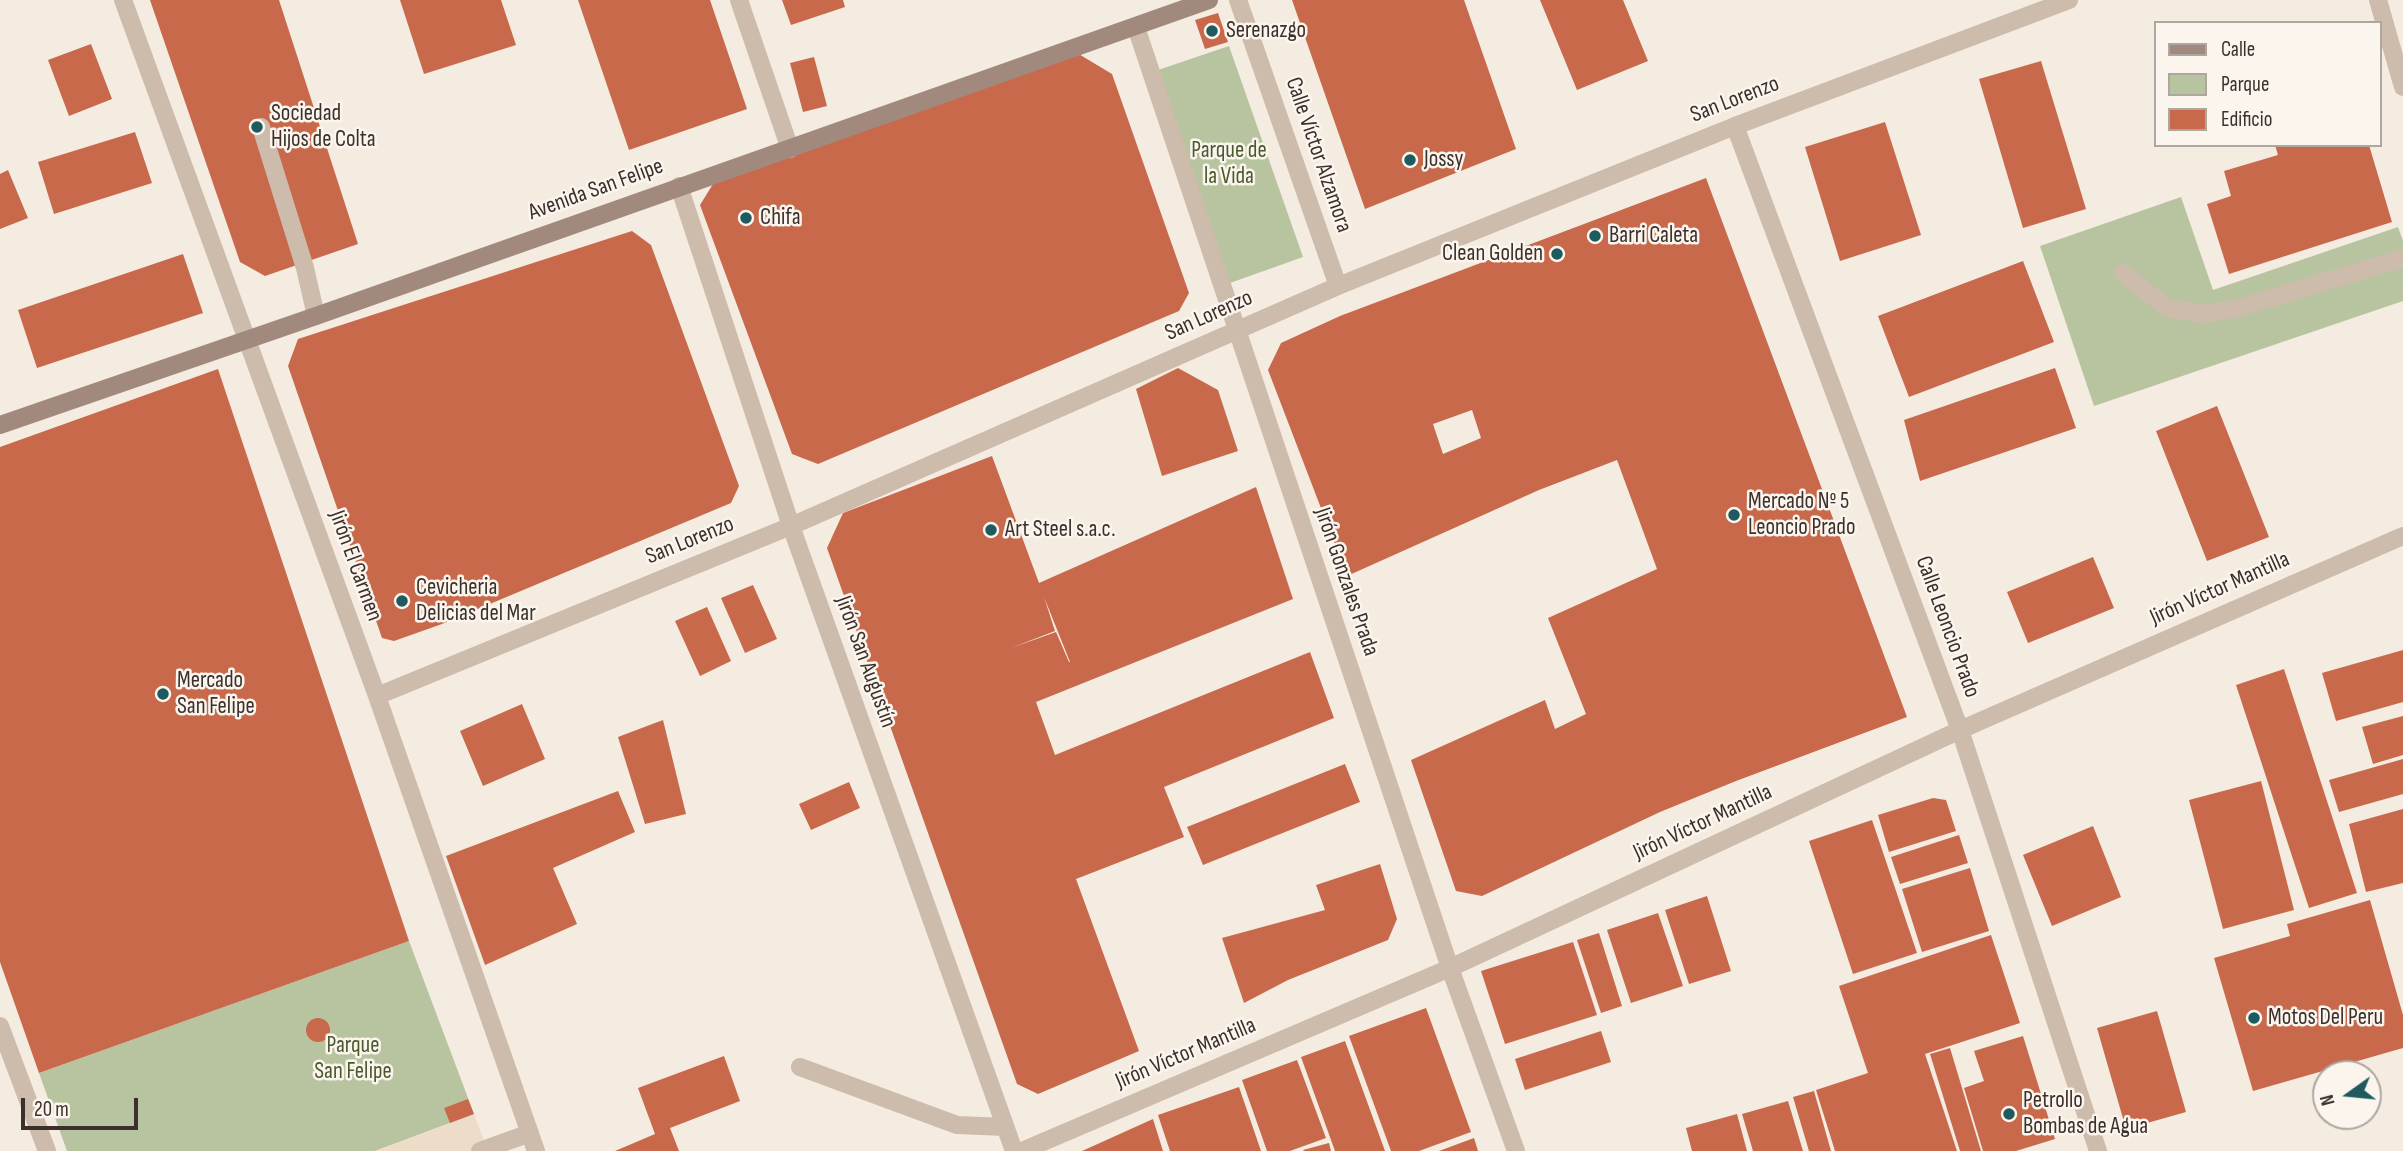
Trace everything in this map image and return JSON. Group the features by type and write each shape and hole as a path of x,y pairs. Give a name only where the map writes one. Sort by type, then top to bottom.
{"street":[{"name":"Jirón El Carmen","path":"122,0 377,696 536,1151"},
{"path":"739,0 790,149"},
{"name":"Avenida San Felipe","path":"0,425 1209,0"},
{"name":"Calle Víctor Alzamora","path":"1238,0 1338,286"},
{"name":"San Lorenzo","path":"377,696 791,526 1338,286 1735,126 2069,0"},
{"path":"2378,0 2403,87"},
{"name":"Jirón Gonzales Prada","path":"1136,27 1450,968 1516,1151"},
{"name":"Calle Leoncio Prado","path":"1735,126 1960,730 2098,1151"},
{"path":"261,127 305,268 316,316"},
{"name":"Jirón San Augustín","path":"679,186 791,526 1014,1151"},
{"path":"2123,273 2167,308 2204,314 2238,307 2403,258"},
{"name":"Jirón Víctor Mantilla","path":"1022,1151 1450,968 1960,730 2403,536"},
{"path":"0,1026 47,1151"},
{"path":"800,1067 957,1125 1005,1128"},
{"path":"480,1151 530,1133"}],"green space":[{"name":"Parque de la Vida","path":"1229,46 1303,257 1230,283 1155,71"},
{"path":"2181,197 2213,290 2398,227 2403,241 2403,301 2094,406 2040,246"},
{"name":"Parque San Felipe","path":"409,941 474,1114 375,1151 67,1151 39,1073"}],"shaded area":[{"path":"474,1114 488,1151 375,1151"}],"building":[{"name":"Sociedad Hijos de Colta","path":"150,0 279,0 358,244 265,276 240,262"},
{"path":"400,0 501,0 516,45 424,74"},
{"path":"578,0 710,0 747,109 629,150"},
{"path":"782,0 843,0 845,7 791,25"},
{"path":"1292,0 1464,0 1516,149 1365,209"},
{"path":"1540,0 1623,0 1648,61 1577,90"},
{"name":"Serenazgo","path":"1218,13 1228,42 1205,49 1195,20"},
{"path":"91,44 112,99 69,116 48,60"},
{"path":"1077,53 1112,74 1189,293 1179,311 818,464 792,454 700,205 713,184"},
{"path":"814,57 827,106 803,112 790,63"},
{"path":"2041,61 2086,209 2023,228 1979,79"},
{"path":"1885,122 1921,235 1840,261 1805,147"},
{"path":"135,132 152,183 54,214 38,162"},
{"path":"2276,147 2370,147 2392,222 2229,274 2207,204 2231,196 2224,171 2278,155"},
{"path":"8,170 28,218 0,229 0,174"},
{"path":"1706,178 1907,717 1660,812 1482,896 1456,891 1411,760 1545,700 1555,729 1586,714 1548,618 1657,569 1617,460 1539,490 1347,576 1268,370 1281,343 1340,316","holes":["1472,410 1481,438 1443,454 1433,424"]},
{"path":"632,231 651,245 739,486 731,503 442,624 394,641 382,638 288,366 298,339"},
{"path":"183,254 203,313 37,368 18,310"},
{"path":"2023,261 2054,342 1909,397 1878,316"},
{"path":"1178,368 1218,390 1238,451 1162,476 1136,389"},
{"path":"2055,368 2076,428 1920,481 1904,420"},
{"name":"Mercado San Felipe","path":"218,369 409,941 39,1073 0,962 0,447"},
{"path":"2217,406 2269,537 2207,561 2156,431"},
{"path":"992,456 1039,583 1256,487 1293,599 1036,702 1055,755 1310,652 1334,718 1164,787 1184,837 1076,879 1139,1051 1038,1094 1017,1084 827,548 843,513","holes":["1044,597 1070,662 1056,632 1011,648 1055,631"]},
{"path":"2093,557 2114,608 2028,643 2007,592"},
{"path":"753,585 777,639 745,653 721,598"},
{"path":"707,607 731,661 700,676 675,621"},
{"path":"2403,650 2403,702 2336,721 2322,673"},
{"path":"2284,669 2357,893 2309,908 2236,685"},
{"path":"522,704 545,759 483,786 460,731"},
{"path":"2403,716 2403,755 2373,764 2362,727"},
{"path":"663,720 686,814 645,824 618,737"},
{"path":"2403,759 2403,794 2339,812 2329,780"},
{"path":"1345,764 1360,802 1203,865 1187,827"},
{"path":"2261,781 2294,910 2223,929 2189,800"},
{"path":"849,782 860,808 811,830 799,804"},
{"path":"618,791 635,832 553,868 577,924 485,965 446,856"},
{"path":"1933,798 1946,800 1956,831 1889,852 1878,815"},
{"path":"2403,809 2403,883 2366,892 2349,824"},
{"path":"1872,820 1917,953 1853,974 1809,841"},
{"path":"2093,826 2121,897 2052,926 2023,855"},
{"path":"1959,835 1968,863 1900,884 1891,857"},
{"path":"1380,864 1397,919 1388,940 1288,980 1244,1003 1222,938 1325,910 1316,885"},
{"path":"1970,868 1989,931 1922,952 1902,889"},
{"path":"1707,896 1731,971 1689,984 1665,910"},
{"path":"2370,900 2403,1015 2403,1048 2361,1060 2312,1060 2312,1074 2253,1091 2214,958 2290,936 2287,924"},
{"path":"1658,913 1683,986 1631,1003 1607,930"},
{"path":"1599,933 1622,1006 1601,1013 1577,940"},
{"path":"1991,935 2020,1023 1925,1054 1957,1151 1835,1151 1816,1090 1868,1073 1839,986"},
{"path":"1573,942 1597,1015 1505,1044 1481,971"},
{"path":"1426,1008 1471,1132 1419,1151 1391,1151 1349,1036"},
{"path":"2157,1011 2186,1112 2126,1129 2097,1028"},
{"path":"318,1018 327,1021 330,1030 327,1039 318,1042 309,1039 306,1030 309,1021"},
{"path":"1601,1031 1611,1062 1525,1090 1515,1059"},
{"name":"Petrollo Bombas de Agua","path":"2023,1036 2055,1139 2016,1151 1983,1151 1964,1088 1984,1081 1974,1051"},
{"path":"1345,1041 1385,1151 1335,1151 1301,1057"},
{"path":"1950,1048 1981,1151 1960,1151 1930,1054"},
{"path":"724,1056 740,1101 670,1128 679,1151 615,1151 655,1134 638,1088"},
{"path":"1297,1060 1326,1138 1290,1151 1267,1151 1242,1080"},
{"path":"1239,1087 1261,1151 1170,1151 1158,1115"},
{"path":"1814,1091 1831,1151 1809,1151 1793,1097"},
{"path":"468,1099 474,1114 450,1123 444,1108"},
{"path":"1788,1101 1803,1151 1753,1151 1742,1114"},
{"path":"1737,1114 1747,1151 1692,1151 1686,1128"},
{"path":"1153,1119 1163,1151 1082,1151"},
{"path":"1474,1138 1478,1151 1439,1151"},
{"path":"1329,1143 1331,1151 1303,1150"}],"place":[{"name":"Serenazgo","path":"1212,31"},
{"name":"Sociedad Hijos de Colta","path":"257,127"},
{"name":"Jossy","path":"1410,160"},
{"name":"Chifa","path":"746,218"},
{"name":"Barri Caleta","path":"1595,236"},
{"name":"Clean Golden","path":"1557,254"},
{"name":"Mercado Nº 5 Leoncio Prado","path":"1734,515"},
{"name":"Art Steel s.a.c.","path":"991,530"},
{"name":"Cevicheria Delicias del Mar","path":"402,601"},
{"name":"Mercado San Felipe","path":"163,694"},
{"name":"Motos Del Peru","path":"2254,1018"},
{"name":"Petrollo Bombas de Agua","path":"2009,1114"}]}
